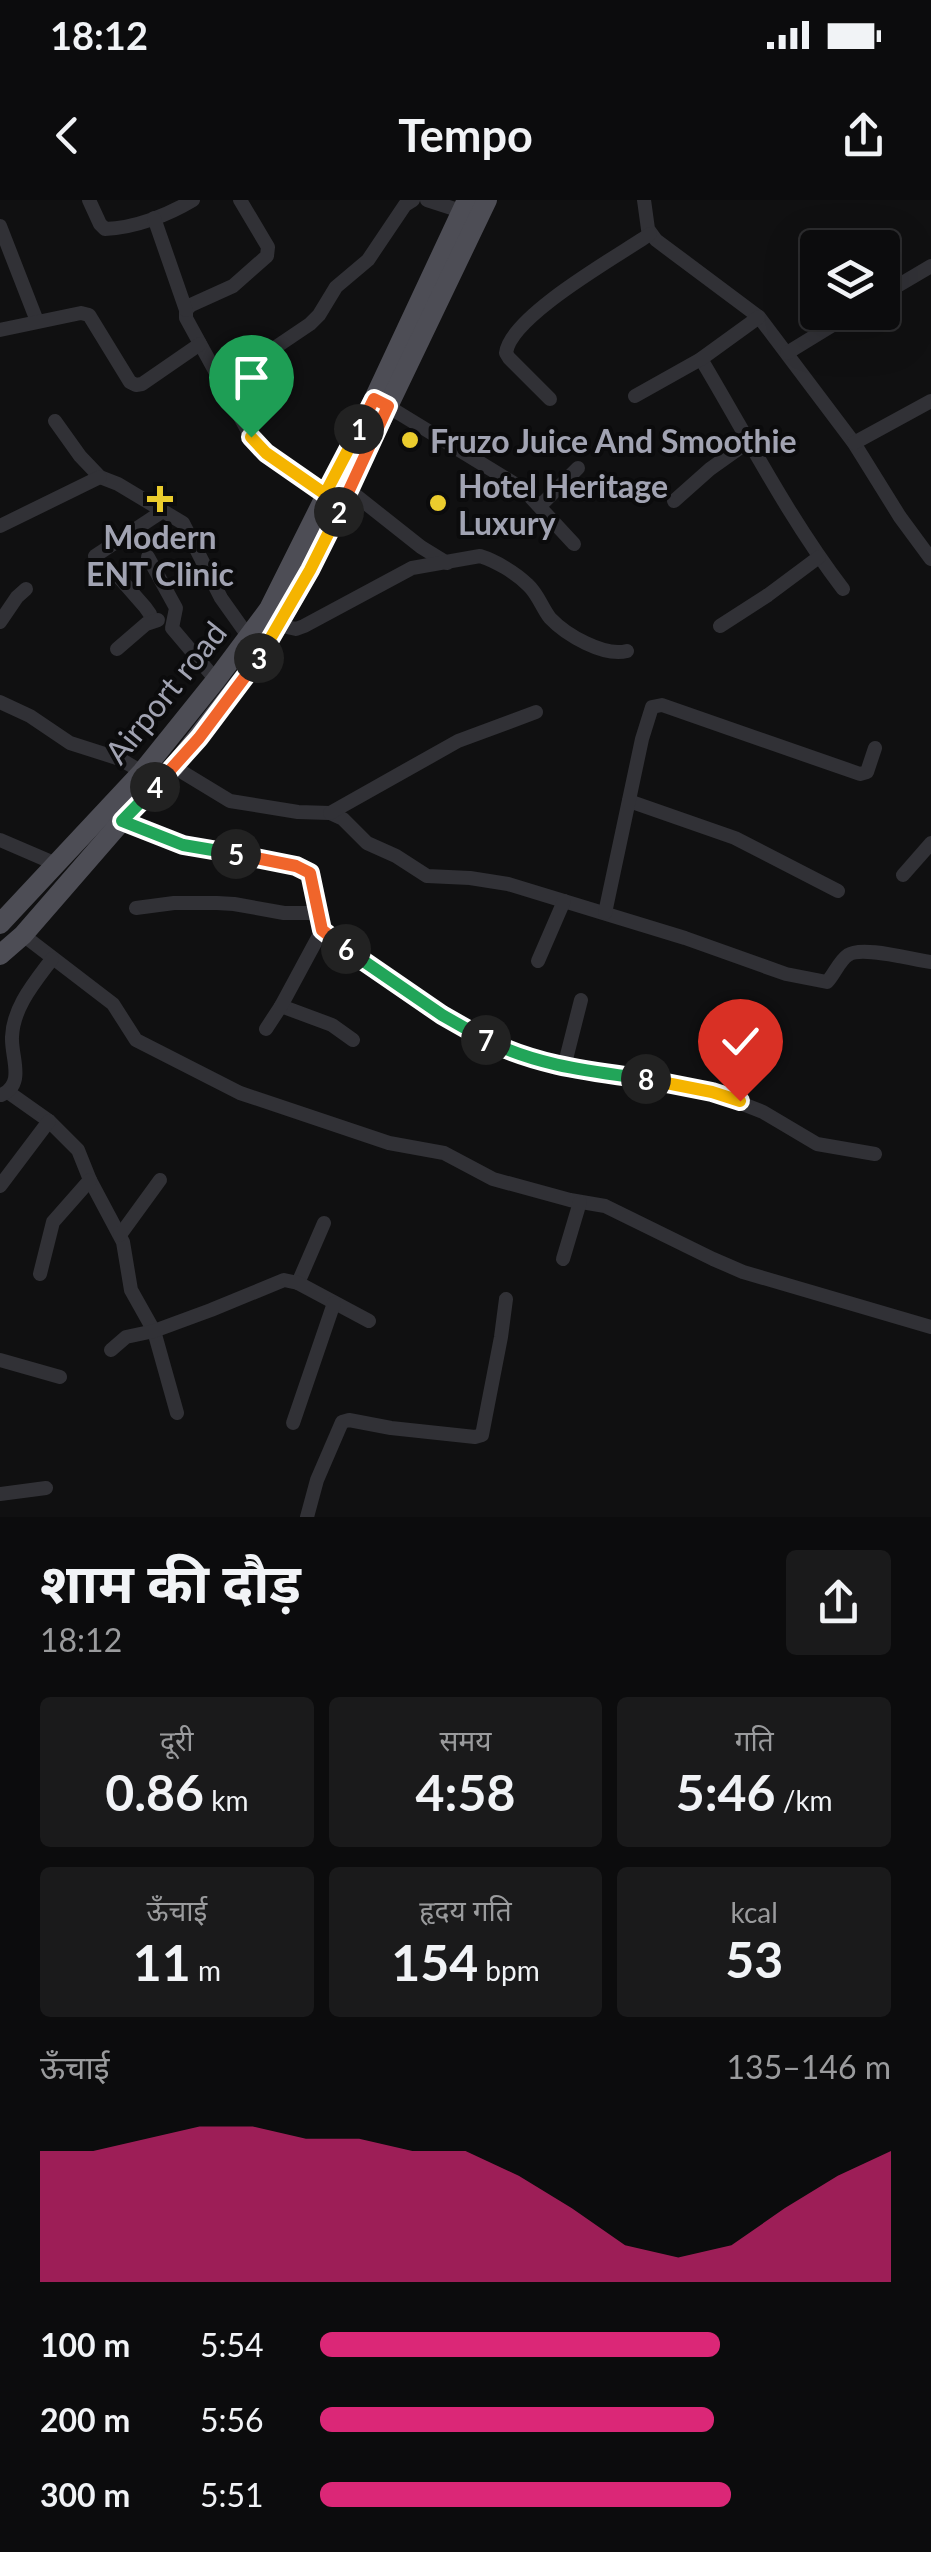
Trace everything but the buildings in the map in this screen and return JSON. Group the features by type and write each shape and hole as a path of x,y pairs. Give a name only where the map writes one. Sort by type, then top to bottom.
{"main road":[{"path":"0,955 23,935 174,767 258,660 310,570 349,490 382,403 486,200"},
{"name":"Airport road","path":"0,924 142,772 269,609 325,494 382,403 464,206"}],"street":[{"path":"89,200 105,229 154,218 193,200"},
{"path":"186,310 234,286 267,256 268,247 240,200"},
{"path":"270,351 319,315 336,287 368,260 404,205 414,200"},
{"path":"427,200 464,206"},
{"path":"644,200 650,234 759,316 854,443 931,560"},
{"path":"154,218 186,318 242,423 258,446 325,494"},
{"path":"0,226 37,321"},
{"path":"550,399 509,358 509,342 544,305 650,234"},
{"path":"900,284 931,266"},
{"path":"0,330 81,313 90,316 136,386 200,344"},
{"path":"635,396 701,359 759,316"},
{"path":"787,352 824,330"},
{"path":"701,359 748,442 843,589"},
{"path":"854,443 931,401"},
{"path":"382,403 523,489 574,544"},
{"path":"54,421 100,477 185,526 220,598 248,636"},
{"path":"674,501 748,442"},
{"path":"540,506 578,468"},
{"path":"0,526 100,477"},
{"path":"349,490 447,563"},
{"path":"95,556 163,512"},
{"path":"278,625 296,629 412,568 472,556 487,558 526,583 562,628 607,653 628,651"},
{"path":"148,557 176,608 172,628 216,680"},
{"path":"720,626 819,557"},
{"path":"110,567 146,607 151,621"},
{"path":"0,622 26,589"},
{"path":"117,648 151,621 174,618"},
{"path":"0,702 30,716 70,743 120,759 142,772"},
{"path":"606,913 650,712 656,705 860,774 867,772 875,748"},
{"path":"330,813 458,740 536,712"},
{"path":"174,767 230,801 330,813 343,819 367,842 427,876 489,880 606,913 786,974 827,982 854,952 931,962"},
{"path":"629,802 734,838 838,891"},
{"path":"122,821 183,845 304,869 310,873 322,930 415,997 513,1054 564,1067 712,1092 763,1112 817,1144 875,1154"},
{"path":"0,840 56,864"},
{"path":"903,874 931,842"},
{"path":"538,961 564,902"},
{"path":"136,908 217,903 284,913 317,913"},
{"path":"266,1029 322,930"},
{"path":"23,935 113,1004 136,1040 240,1093 389,1143 444,1153 494,1179 605,1206 712,1259 772,1282 931,1328"},
{"path":"52,958 19,1008 12,1034 16,1077 4,1094 49,1122 78,1150 120,1235 131,1290 154,1330 176,1414"},
{"path":"564,1067 582,1000"},
{"path":"281,1006 332,1025 352,1040"},
{"path":"0,1186 49,1122"},
{"path":"40,1274 54,1222 90,1180"},
{"path":"120,1235 160,1180"},
{"path":"562,1259 580,1202"},
{"path":"298,1283 324,1223"},
{"path":"111,1350 126,1337 211,1310 280,1280 298,1283 370,1321"},
{"path":"307,1517 317,1480 342,1422 482,1435 506,1299"},
{"path":"293,1424 334,1303"},
{"path":"0,1360 60,1377"},
{"path":"0,1494 46,1488"}],"place":[{"name":"Fruzo Juice And Smoothie","path":"410,440"},
{"name":"Modern ENT Clinic","path":"160,499"},
{"name":"Hotel Heritage Luxury","path":"438,503"}],"route":[{"path":"251,437 266,453 325,494 374,399 388,406 310,570 258,660 199,738 122,821 183,845 304,869 310,873 319,924 327,936 442,1015 513,1054 589,1072 688,1086 740,1101"}]}
